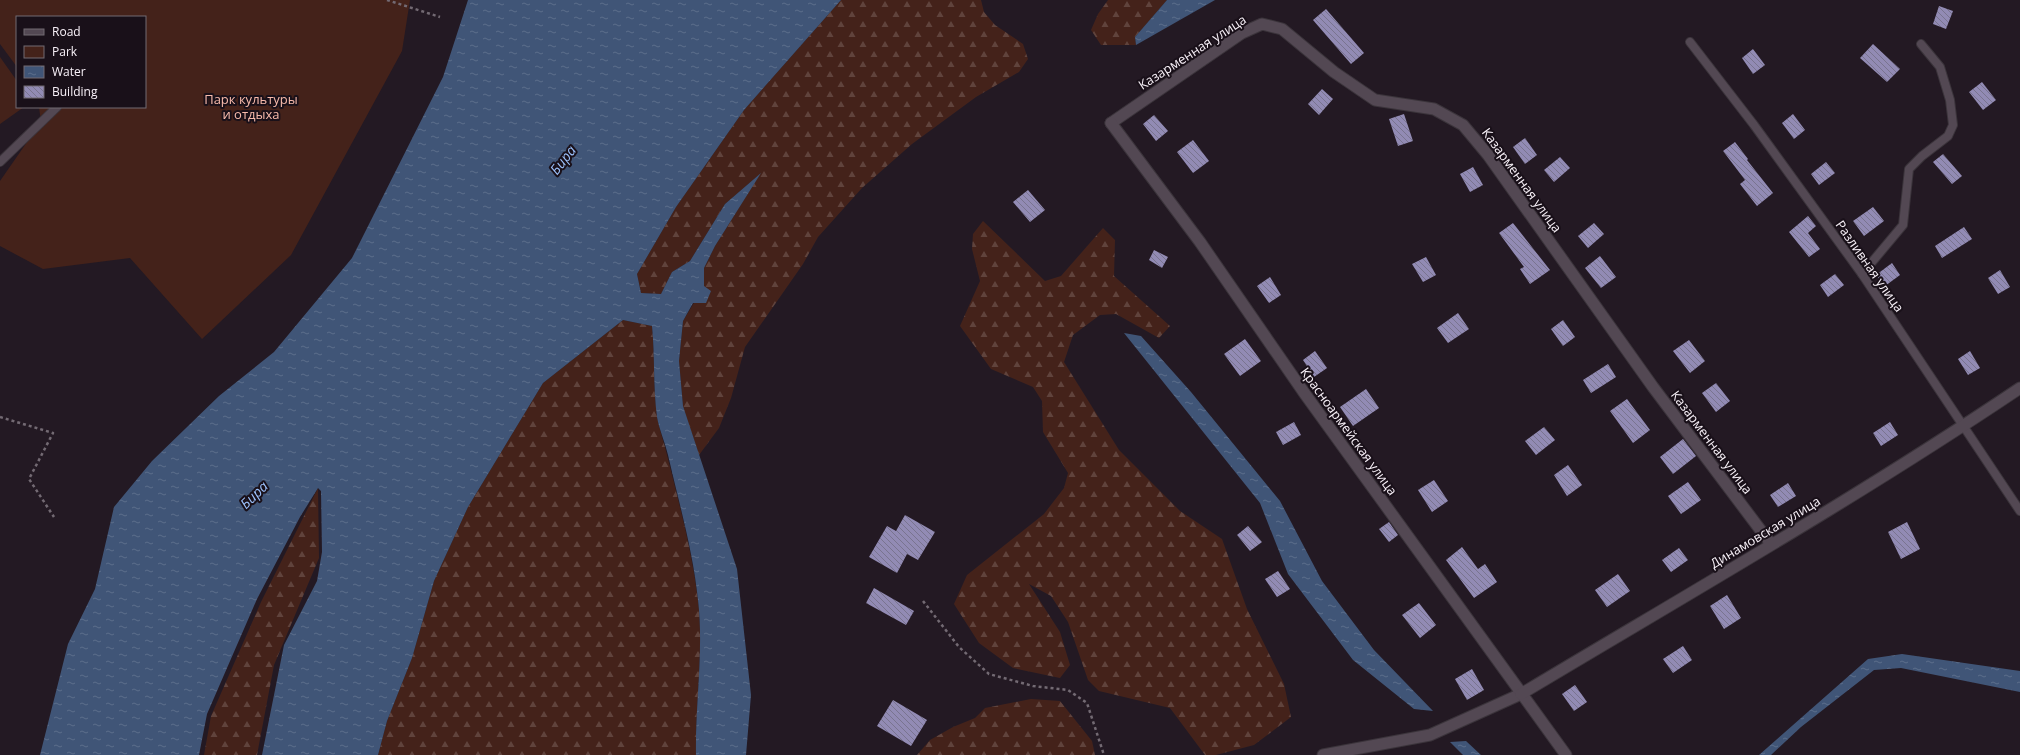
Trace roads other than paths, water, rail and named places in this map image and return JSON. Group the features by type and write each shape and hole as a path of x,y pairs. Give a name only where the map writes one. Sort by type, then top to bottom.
{"street":[{"name":"Казарменная улица","path":"1111,123 1242,33 1262,24 1282,29 1334,72 1375,100 1434,109 1463,125 1488,155 1653,386 1772,544"},
{"name":"Красноармейская улица","path":"1111,123 1200,242 1305,394 1566,755"},
{"name":"Динамовская улица","path":"1430,735 1521,694 1772,544 1963,426 2020,388"},
{"path":"1323,755 1430,735"},
{"path":"1357,755 1430,735"}],"lane":[{"name":"Разливная улица","path":"1690,42 1754,126 1862,274 2020,511"},
{"path":"1862,274 1903,225 1909,169 1922,156 1948,136 1952,125 1950,100 1940,67 1921,44"},
{"path":"0,162 56,108"}],"water":[{"name":"Бира","path":"468,0 841,0 744,110 676,207 637,274 641,293 661,294 672,272 690,261 725,204 761,173 715,246 704,268 704,286 711,291 706,303 693,303 683,321 679,361 683,406 737,569 751,695 746,755 696,755 700,619 693,563 668,455 657,417 652,326 623,320 543,383 468,507 434,581 412,658 387,721 378,755 262,755 284,645 317,581 322,552 321,491 318,488 300,517 257,599 207,714 199,755 40,755 68,644 95,589 114,507 152,461 219,396 274,352 352,258 443,77"},
{"path":"1167,0 1215,0 1136,45 1135,37"},
{"path":"1124,333 1141,336 1191,392 1280,501 1322,581 1374,650 1433,711 1414,709 1353,660 1288,574 1260,503"},
{"path":"1902,654 2020,671 2020,692 1901,668 1874,670 1801,727 1771,755 1759,755 1868,659"},
{"path":"1466,741 1481,755 1463,755 1450,742"}],"park label":[{"name":"Парк культуры и отдыха","path":"251,106"}]}
